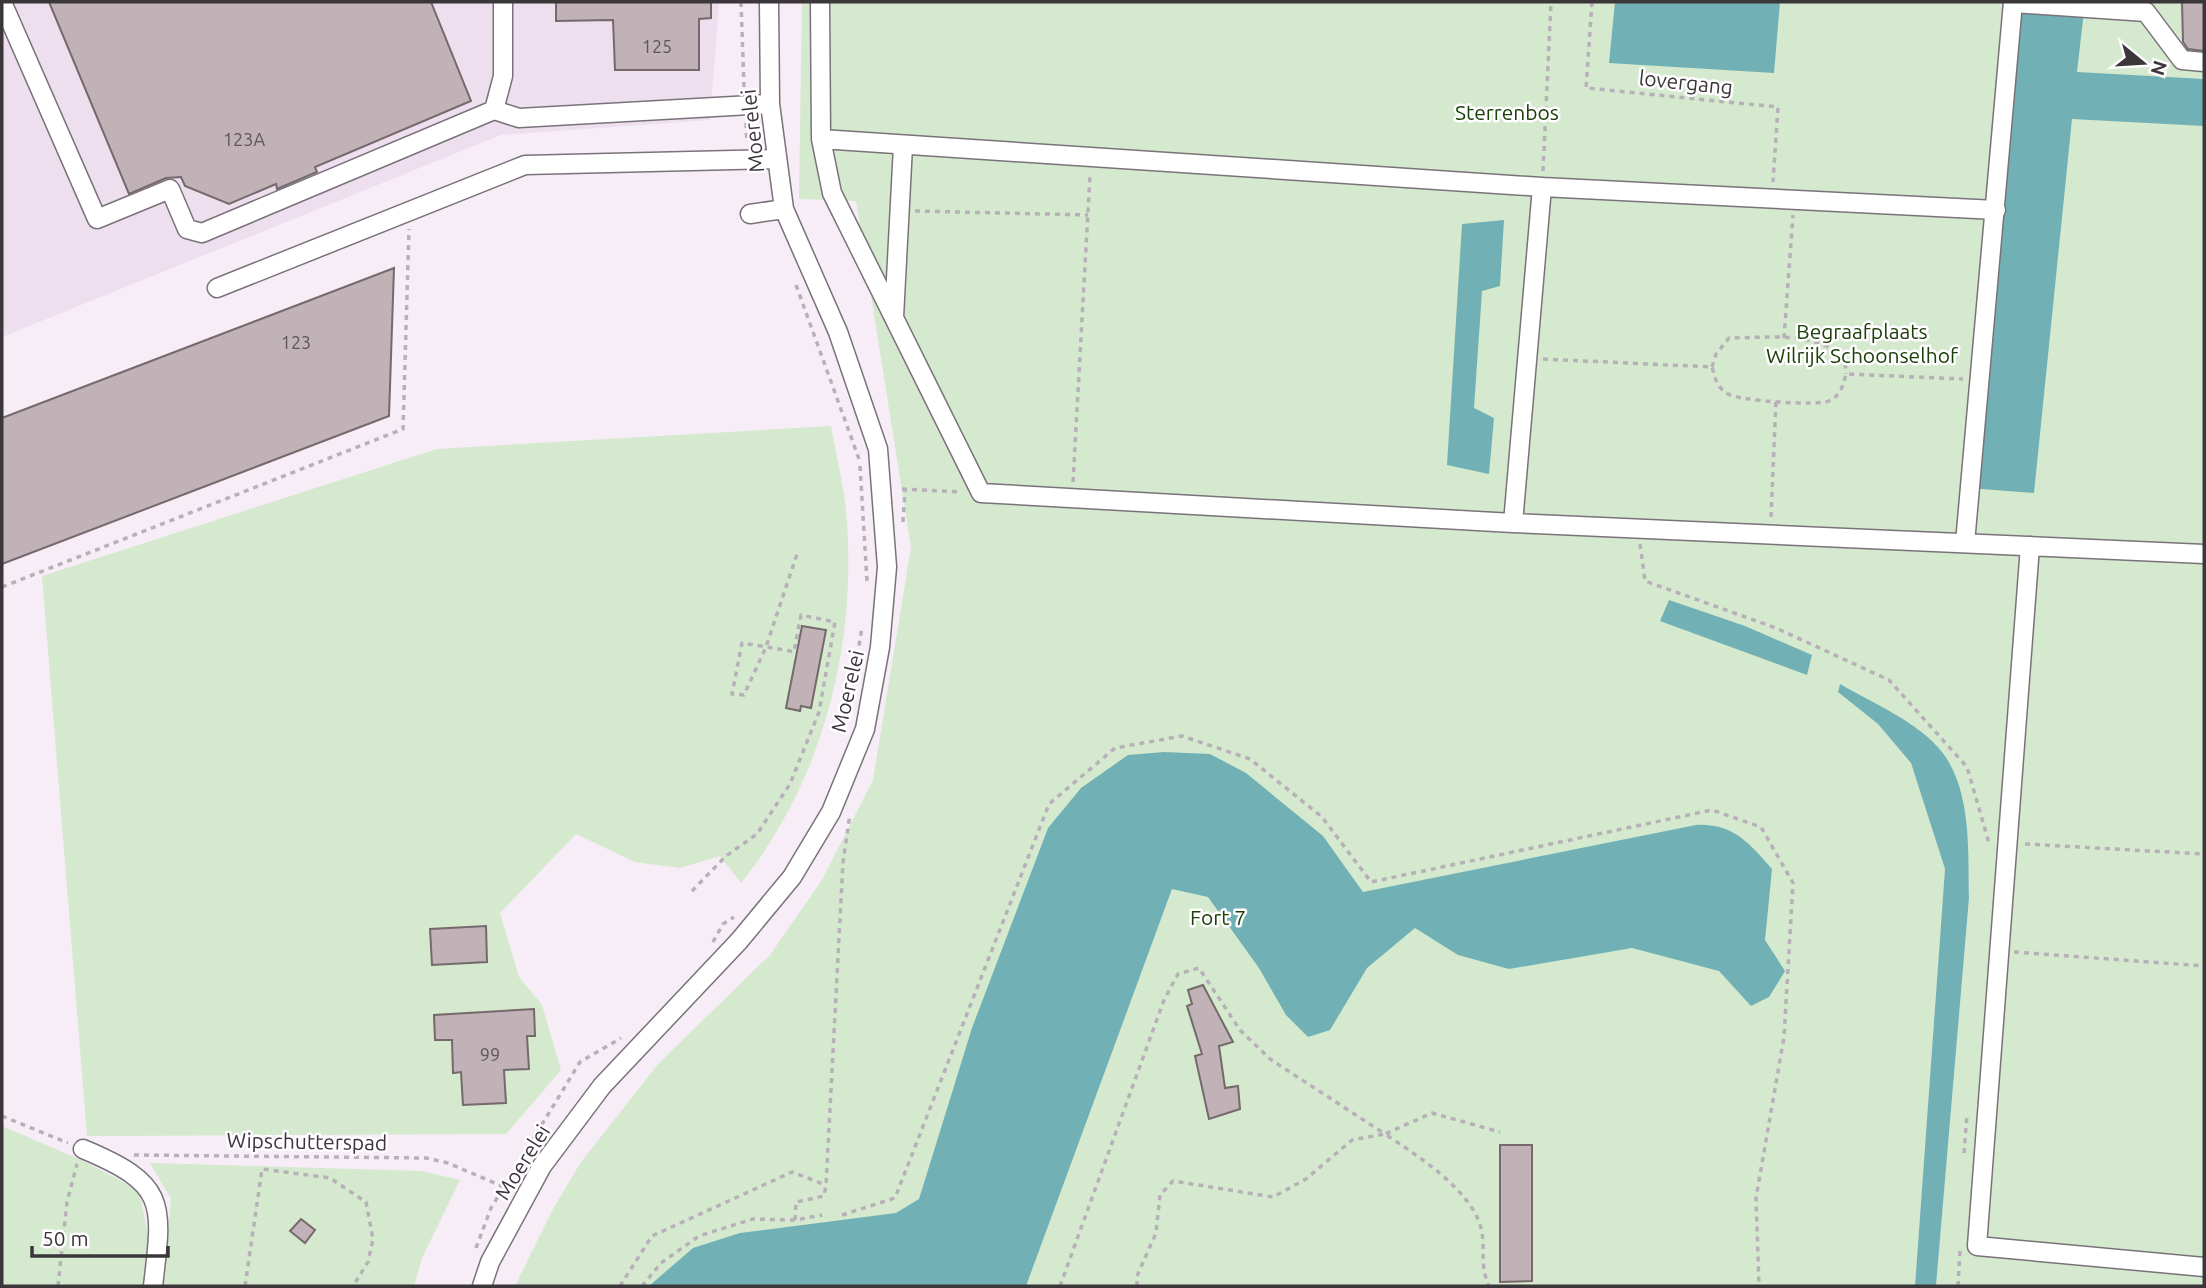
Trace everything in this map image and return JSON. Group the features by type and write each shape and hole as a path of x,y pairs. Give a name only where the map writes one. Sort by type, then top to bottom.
{"street":[{"path":"2,2 97,219 170,190 187,229 202,233 494,110 519,118 770,104"},
{"path":"494,110 503,76 503,2"},
{"name":"Moerelei","path":"482,1286 490,1262 542,1166 602,1086 739,941 792,877 831,813 865,729 880,647 887,567 878,449 838,332 784,209 770,104 769,2"},
{"path":"820,2 821,139 832,193 981,493 1513,523 2204,554"},
{"path":"1965,543 2013,2 2085,8 2151,7 2182,60 2204,61"},
{"path":"821,139 1542,187 1996,210"},
{"path":"894,320 903,146"},
{"path":"217,288 525,165 778,159"},
{"path":"1513,523 1542,187"},
{"path":"750,214 784,209"},
{"path":"2030,546 2000,849 1998,951 1977,1246 2204,1267"},
{"path":"80,1157 105,1158 137,1176 150,1189 158,1214 153,1286"}],"path":[{"path":"741,2 744,106 748,149 753,160"},
{"path":"1542,187 1551,2"},
{"name":"lovergang","path":"1592,2 1586,88 1778,107 1772,198"},
{"path":"1072,498 1091,156"},
{"path":"1784,338 1794,200"},
{"path":"2,587 403,429 410,211"},
{"path":"899,211 1088,215"},
{"path":"793,276 859,457 867,594"},
{"path":"1729,338 1784,338 1815,341 1833,347 1845,359 1846,374 1842,390 1827,402 1776,400 1728,394 1717,385 1712,367 1716,354 1729,338"},
{"path":"1527,358 1712,367"},
{"path":"1846,374 1966,379"},
{"path":"1770,534 1776,400"},
{"path":"881,489 981,493"},
{"path":"1638,528 1645,581 1776,628 1889,680 1967,766 2000,849 2204,854"},
{"path":"692,891 726,856 757,834 790,784 819,712 835,622 801,615 794,652 766,647 742,643 732,694 744,695 766,647 798,551"},
{"path":"849,707 863,619"},
{"path":"842,1214 895,1198 1049,804 1115,748 1182,736 1250,759 1322,817 1371,882 1712,810 1761,827 1793,883 1784,1037 1756,1198 1759,1286"},
{"path":"795,1220 796,1202 824,1196 826,1185 843,862"},
{"path":"710,946 723,924 743,912"},
{"path":"1998,951 2204,966"},
{"path":"1060,1286 1164,1000 1178,974 1199,968 1240,1030 1270,1059 1385,1134 1451,1183 1472,1208 1481,1228 1481,1269 1489,1286"},
{"path":"471,1260 491,1208 580,1062 618,1040 628,1031"},
{"path":"1964,1154 1968,1102"},
{"path":"1137,1286 1137,1276 1156,1233 1160,1195 1173,1181 1273,1197 1306,1179 1352,1140 1385,1134 1432,1113 1500,1132"},
{"path":"2,1116 80,1157 67,1202 58,1286"},
{"name":"Wipschutterspad","path":"105,1158 119,1154 426,1158 448,1163 503,1187"},
{"path":"245,1286 262,1169 330,1178 366,1202 373,1239 368,1262 353,1286"},
{"path":"620,1286 652,1236 792,1172 826,1185"},
{"path":"642,1286 661,1262 699,1236 753,1219 795,1220 822,1215"},
{"path":"1958,1286 1960,1247"}],"shaded area":[{"path":"2,2 719,2 710,120 501,135 2,337"}],"green space":[{"path":"802,2 2204,2 2204,1286 1936,1286 1969,898 1965,822 1953,776 1941,755 1925,736 1896,716 1839,692 1878,724 1911,763 1945,869 1915,1286 515,1286 553,1209 581,1162 659,1063 770,955 822,880 873,780 911,547 856,201 799,199"},
{"path":"831,426 846,511 846,610 840,659 829,707 814,754 794,799 770,843 741,883 720,856 680,868 635,862 576,834 500,913 519,977 542,1005 561,1070 506,1134 87,1136 42,576 437,449"},
{"path":"2,1126 81,1160 139,1190 150,1245 145,1286 2,1286"},
{"path":"150,1163 422,1171 460,1180 422,1258 414,1286 162,1286 171,1199"}],"water":[{"path":"1615,2 1780,2 1774,73 1609,63"},
{"path":"2018,2 2085,2 2077,72 2204,79 2204,126 2072,119 2034,493 1968,488"},
{"path":"1504,220 1500,286 1482,291 1474,408 1494,418 1489,474 1447,465 1462,224"},
{"path":"1669,600 1745,626 1812,655 1807,675 1660,621"},
{"path":"1840,684 1894,714 1933,741 1952,768 1963,803 1968,842 1969,898 1936,1286 1915,1286 1945,869 1911,763 1878,724 1838,692"},
{"path":"1164,752 1210,754 1246,773 1323,836 1363,892 1696,825 1720,827 1748,843 1772,869 1765,940 1785,971 1769,997 1751,1006 1719,971 1632,948 1509,969 1458,955 1415,928 1367,968 1330,1030 1308,1037 1286,1015 1259,968 1208,897 1172,889 1026,1286 649,1286 693,1248 740,1233 896,1213 919,1199 972,1028 1048,828 1081,788 1128,755"}],"building":[{"path":"49,2 431,2 471,101 315,167 317,172 277,189 276,184 229,204 185,186 181,177 166,178 129,194"},
{"path":"556,2 711,2 711,18 699,19 699,70 615,70 613,20 556,21"},
{"path":"2182,2 2204,2 2204,51 2188,49 2183,42"},
{"path":"394,268 389,416 2,564 2,418"},
{"path":"802,626 826,630 811,708 801,706 800,711 786,708"},
{"path":"486,926 487,962 432,965 430,929"},
{"path":"1203,985 1233,1042 1219,1046 1225,1088 1238,1086 1240,1109 1209,1119 1195,1056 1202,1054 1187,1006 1192,1004 1188,990"},
{"path":"534,1009 535,1036 527,1036 529,1069 504,1070 506,1103 463,1105 461,1072 453,1073 452,1040 435,1040 434,1015"},
{"path":"1500,1145 1532,1145 1532,1281 1500,1282"},
{"path":"301,1219 315,1230 305,1243 290,1231"}],"park label":[{"name":"Sterrenbos","path":"1507,112"},
{"name":"Begraafplaats Wilrijk Schoonselhof","path":"1862,343"},
{"name":"Fort 7","path":"1218,917"}]}
